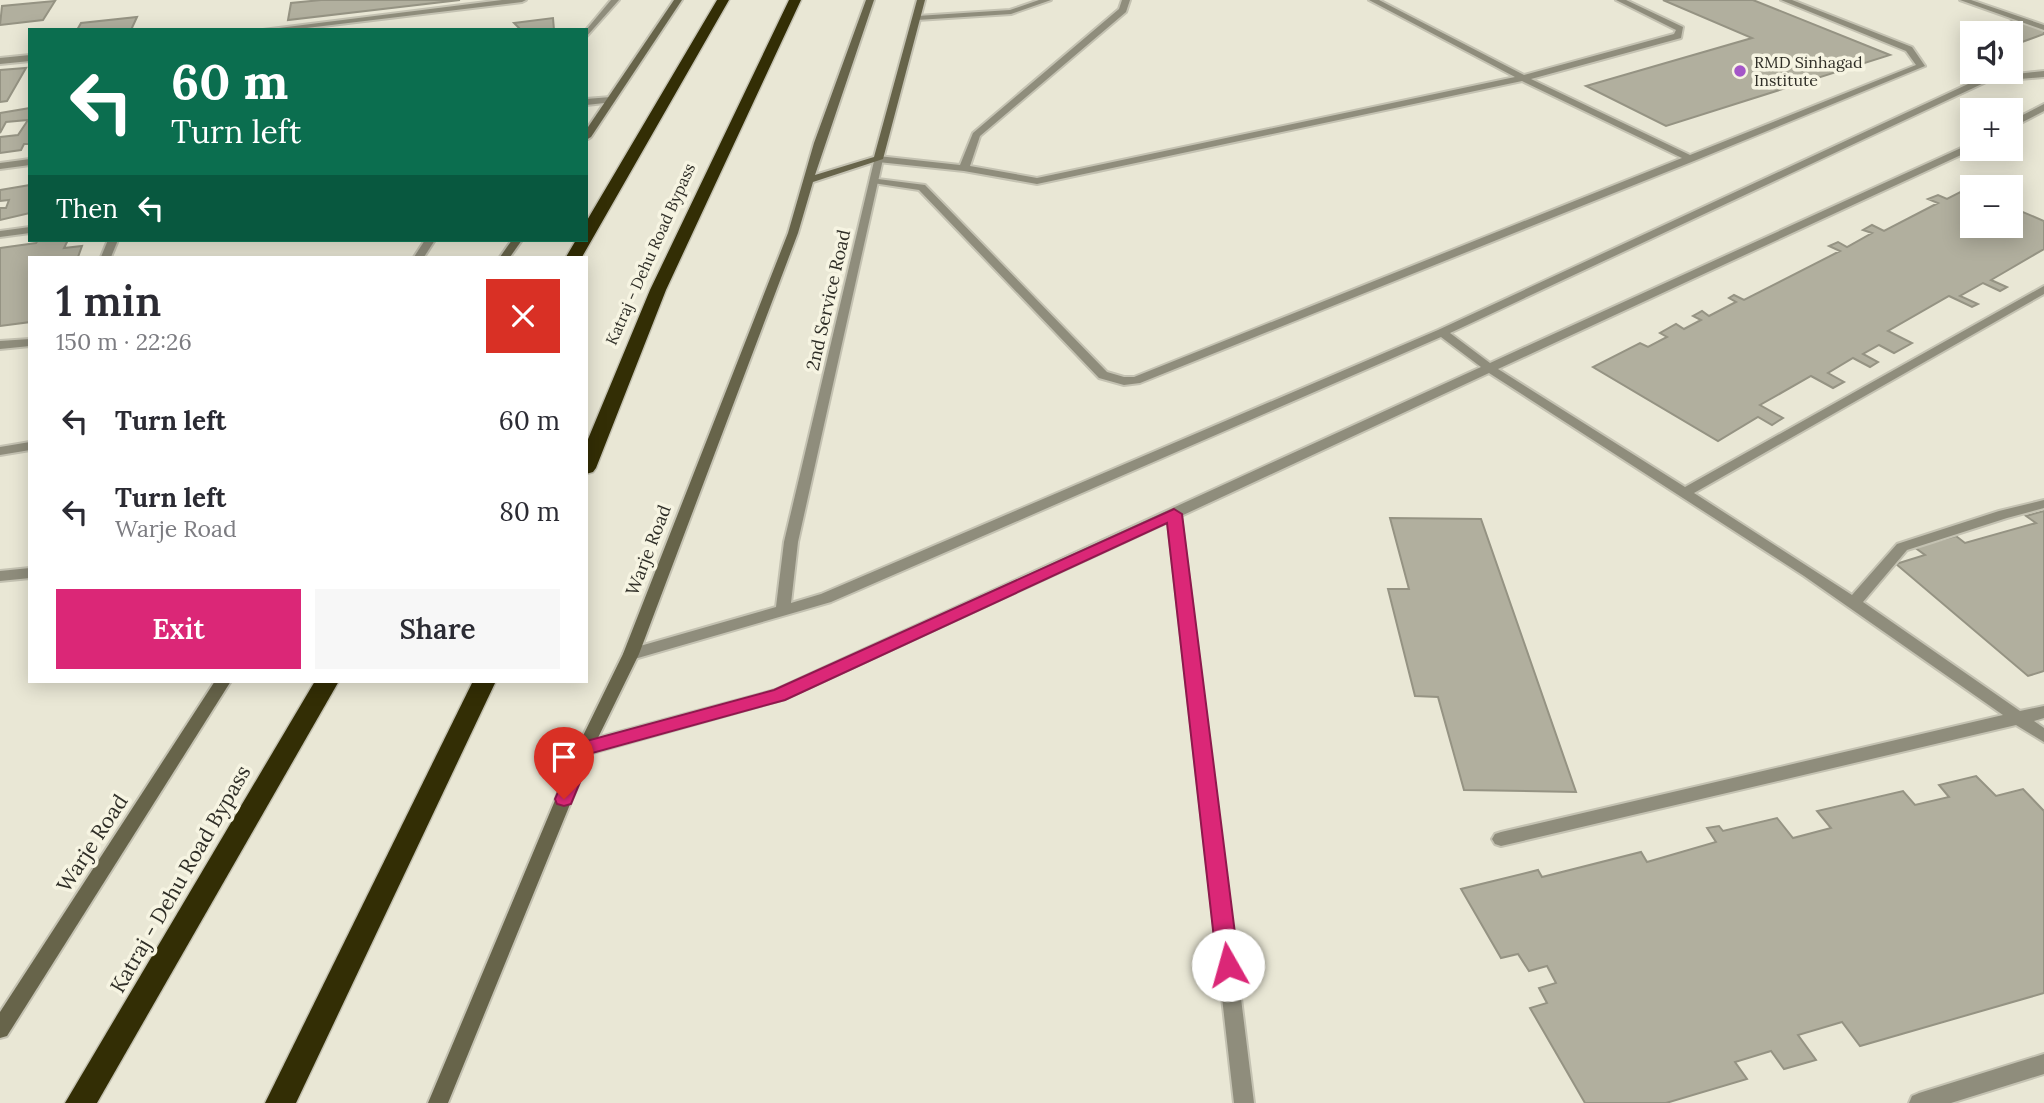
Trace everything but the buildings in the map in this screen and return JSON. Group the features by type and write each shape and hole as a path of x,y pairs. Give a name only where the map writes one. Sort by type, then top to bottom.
{"highway":[{"path":"588,233 723,0"},
{"name":"Katraj - Dehu Road Bypass","path":"588,463 658,290 795,0"},
{"name":"Katraj - Dehu Road Bypass","path":"80,1103 326,683"},
{"path":"281,1103 483,683"}],"street":[{"path":"284,28 522,0"},
{"path":"588,33 615,0"},
{"path":"588,133 678,0"},
{"name":"Warje Road","path":"438,1103 585,748 631,654 793,233 808,180 870,0"},
{"name":"2nd Service Road","path":"783,610 791,542 878,159 921,0"},
{"path":"916,18 1011,12 1047,0"},
{"path":"964,168 976,135 1123,10 1126,0"},
{"path":"1373,0 1523,78 1691,159"},
{"path":"808,180 878,159 964,168 1037,181 1523,78 1678,36 1679,29 1672,23 1620,0"},
{"path":"873,180 922,187 1103,375 1124,381 1136,380 1921,66 1909,49 1785,0"},
{"path":"1964,0 2044,28"},
{"path":"0,61 28,58"},
{"path":"631,654 826,598 1442,332 1984,80 2043,80"},
{"path":"588,102 611,100"},
{"path":"2023,118 2044,107"},
{"path":"585,748 779,695 1960,152"},
{"path":"0,166 28,163"},
{"path":"0,234 28,230"},
{"path":"1685,492 2044,289"},
{"path":"1442,332 1489,368 1854,603 2044,736"},
{"path":"0,345 28,342"},
{"path":"0,451 28,446"},
{"path":"1854,603 1902,547 2044,504"},
{"path":"1174,514 1244,1103"},
{"path":"0,576 28,573"},
{"name":"Warje Road","path":"0,1029 222,683"},
{"path":"1500,839 2044,712"},
{"path":"1919,1103 2044,1064"}],"place":[{"name":"RMD Sinhagad Institute","path":"1740,71"}],"route":[{"path":"564,799 585,748 779,695 1174,514 1228,965"}]}
